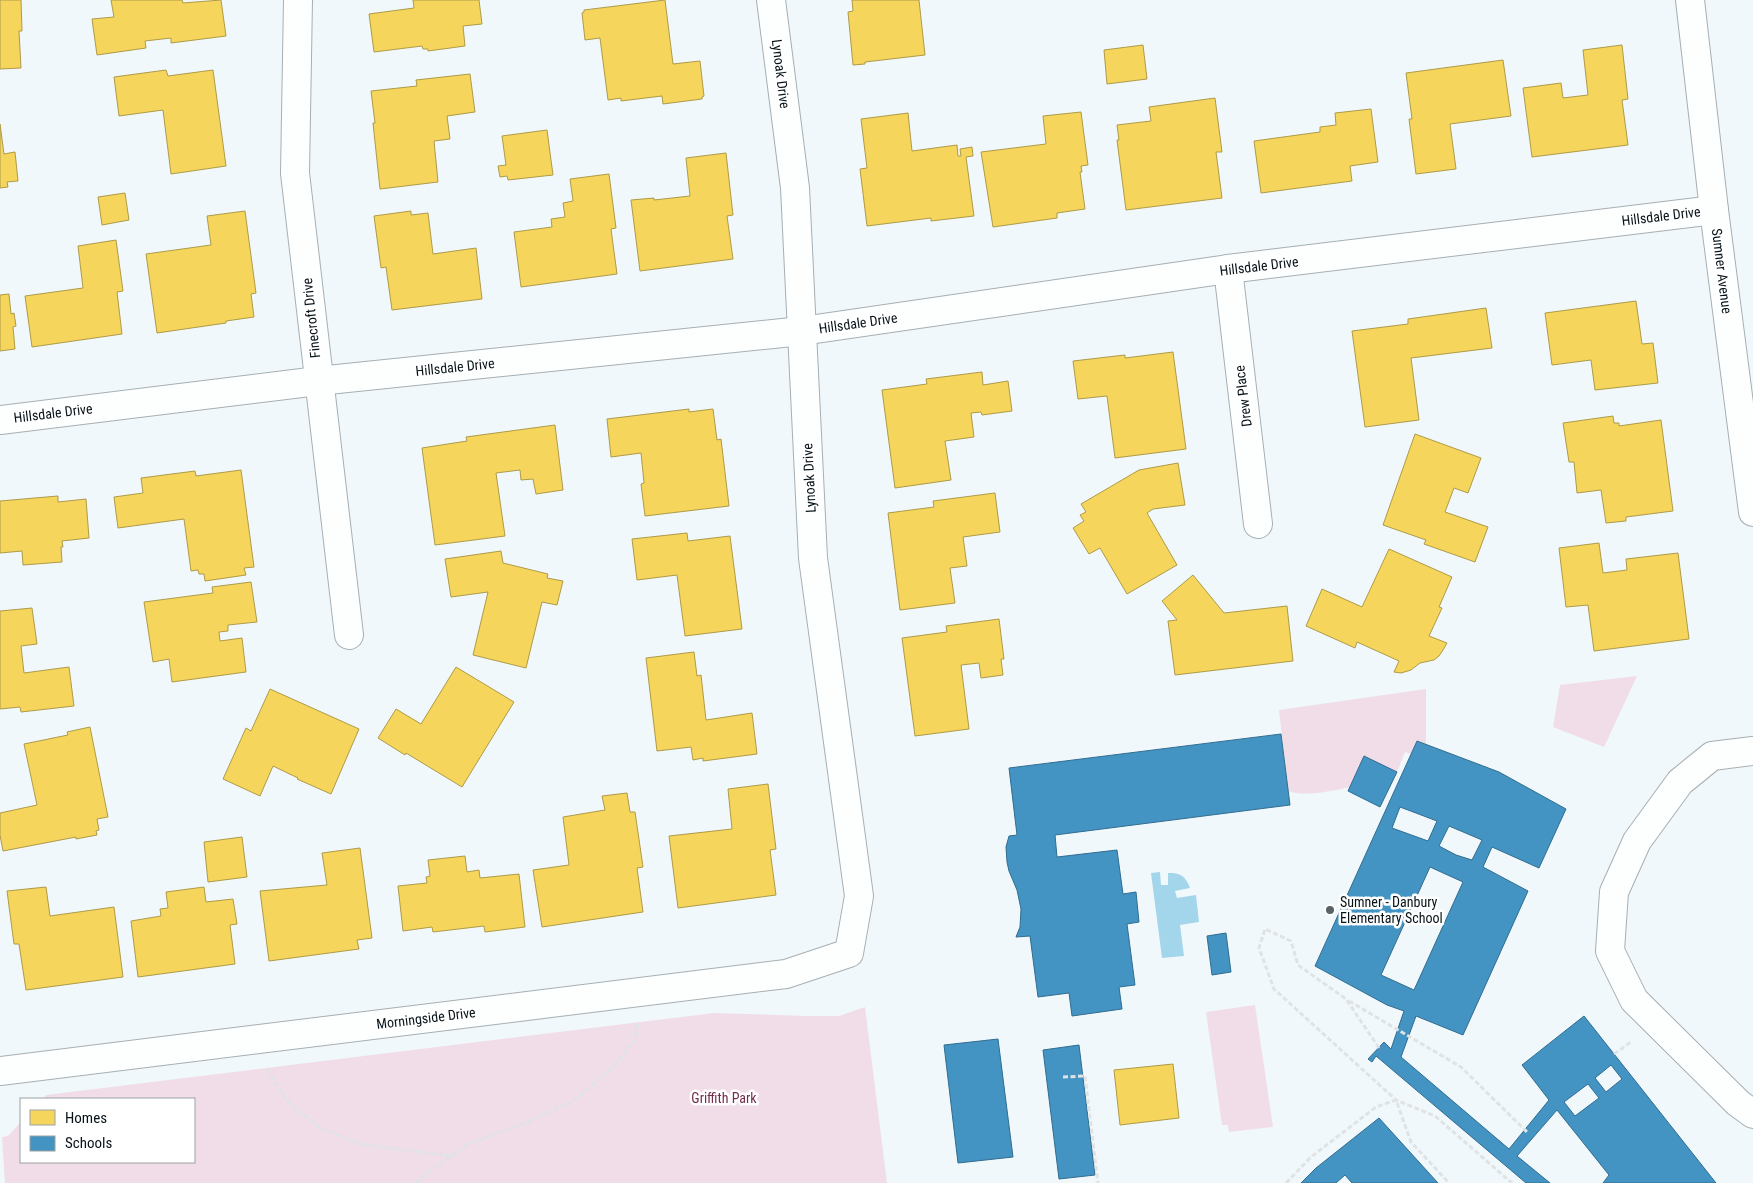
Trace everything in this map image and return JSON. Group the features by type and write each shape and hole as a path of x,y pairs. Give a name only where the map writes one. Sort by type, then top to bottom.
{"street":[{"name":"Finecroft Drive","path":"298,0 296,173 318,381 349,635"},
{"name":"Lynoak Drive","path":"771,0 795,188 813,558 858,896 849,953"},
{"name":"Sumner Avenue","path":"1690,0 1714,210 1753,512"},
{"name":"Hillsdale Drive","path":"0,420 318,381 802,331 1228,269 1714,210"},
{"name":"Drew Place","path":"1228,269 1258,524"},
{"path":"1753,751 1712,756 1680,782 1637,841 1614,892 1610,951 1634,1000 1738,1103 1753,1114"},
{"name":"Morningside Drive","path":"0,1071 786,974 849,953"}],"path":[{"path":"1512,1183 1435,1116 1396,1100 1274,989 1259,948 1265,929 1291,942 1298,965 1346,999 1461,1067 1528,1133"},
{"path":"1346,999 1379,1048"},
{"path":"416,1183 430,1170 468,1144 525,1123 574,1101 616,1064 634,1041 639,1019"},
{"path":"266,1066 287,1101 320,1128 359,1144 451,1156"},
{"path":"1063,1077 1085,1076 1098,1183"},
{"path":"1286,1183 1311,1157 1376,1107 1396,1100"},
{"path":"1396,1100 1411,1142 1449,1183"}],"green space":[{"path":"1637,676 1604,747 1553,727 1560,685"},
{"path":"1426,689 1426,744 1417,741 1411,754 1405,752 1397,772 1364,756 1350,787 1327,792 1295,793 1288,791 1279,710"},
{"path":"1255,1005 1273,1127 1229,1132 1228,1125 1222,1125 1206,1012"},
{"name":"Griffith Park","path":"865,1007 887,1183 5,1183 2,1137 8,1136 20,1123 20,1163 195,1163 195,1098 44,1098 46,1095 714,1013 839,1016"}],"water":[{"path":"1160,872 1161,885 1168,885 1168,873 1180,874 1187,881 1190,888 1175,891 1177,898 1196,895 1199,922 1180,925 1184,956 1162,958 1151,873"}],"building: Homes":[{"path":"0,0 21,0 22,31 19,31 21,68 0,69"},
{"path":"111,0 182,0 183,3 221,0 226,36 171,43 171,38 145,41 146,48 97,55 92,19 114,17"},
{"path":"413,0 479,0 482,24 463,26 465,46 428,51 428,49 423,49 422,46 374,52 369,14 414,8"},
{"path":"665,0 673,64 700,61 704,96 702,99 663,104 662,96 621,101 621,98 608,100 600,38 585,40 582,13 584,10"},
{"path":"852,0 919,0 925,55 853,65 848,12 853,11"},
{"path":"1143,45 1147,79 1107,84 1104,50"},
{"path":"1622,45 1628,99 1622,100 1628,145 1532,157 1523,88 1561,83 1563,98 1588,95 1583,50"},
{"path":"1503,60 1511,116 1450,124 1456,169 1416,174 1409,119 1412,119 1406,73"},
{"path":"166,70 168,76 213,70 226,166 171,174 163,110 119,116 114,77"},
{"path":"470,74 475,112 447,116 450,139 434,141 438,182 380,189 371,91 417,86 416,80"},
{"path":"1215,98 1222,152 1216,152 1222,198 1126,210 1117,140 1119,140 1117,125 1151,121 1149,107"},
{"path":"1371,109 1378,162 1350,166 1352,181 1261,193 1254,141 1320,132 1320,127 1336,125 1335,113"},
{"path":"1081,112 1088,165 1081,166 1082,172 1080,172 1085,209 1057,213 1057,218 993,227 981,152 1046,144 1043,116"},
{"path":"908,113 912,151 957,145 958,156 961,156 960,149 972,147 973,156 966,157 974,216 931,221 931,218 867,226 860,169 867,168 861,119"},
{"path":"0,124 4,154 15,152 18,181 7,182 8,187 0,188"},
{"path":"547,130 553,175 508,180 507,176 500,177 498,166 506,165 502,136"},
{"path":"726,153 733,215 727,216 733,259 640,271 631,200 654,198 654,200 690,196 686,158"},
{"path":"609,174 616,228 611,229 617,274 521,287 514,232 552,227 551,219 565,217 563,203 573,201 570,179"},
{"path":"125,193 129,220 102,225 98,197"},
{"path":"245,211 256,293 251,294 254,317 157,333 146,254 211,245 207,216"},
{"path":"411,211 411,215 428,213 433,254 476,248 482,299 392,310 386,267 381,268 374,216"},
{"path":"116,240 123,291 117,292 122,334 32,347 25,296 83,288 78,246"},
{"path":"9,294 11,314 14,313 16,326 13,327 15,349 0,351 0,295"},
{"path":"1636,301 1642,344 1653,343 1658,383 1595,390 1591,360 1552,365 1545,313"},
{"path":"1486,308 1492,348 1411,358 1419,420 1365,427 1352,331 1408,324 1408,319"},
{"path":"1173,352 1186,449 1115,458 1107,396 1078,399 1073,361 1125,355 1125,358"},
{"path":"982,372 983,385 1008,381 1012,411 982,415 981,412 971,413 974,437 945,441 951,480 895,488 882,390 927,384 926,379"},
{"path":"689,409 689,412 713,409 717,440 721,439 729,506 645,516 641,484 644,483 641,453 611,457 607,419"},
{"path":"1613,416 1614,423 1619,423 1619,426 1661,420 1673,511 1626,517 1626,521 1606,523 1601,490 1577,493 1574,462 1569,462 1563,423"},
{"path":"555,425 563,490 536,494 533,479 521,480 520,470 496,473 505,536 435,545 422,448 467,441 466,437"},
{"path":"1415,434 1481,458 1468,493 1454,488 1445,512 1488,527 1475,562 1424,544 1426,540 1383,525"},
{"path":"1178,463 1185,505 1153,509 1147,513 1177,565 1127,594 1100,548 1089,554 1073,528 1084,521 1080,515 1086,512 1081,504 1139,470"},
{"path":"241,470 254,567 244,568 246,575 205,581 204,574 199,574 198,570 191,571 184,519 118,528 114,497 143,493 141,478 195,471 196,476"},
{"path":"995,493 1000,532 963,537 967,566 950,568 955,603 900,610 888,513 934,507 933,501"},
{"path":"58,496 58,502 86,499 89,538 62,541 62,562 23,565 22,551 0,553 0,501"},
{"path":"687,533 688,541 730,536 742,629 685,636 677,575 637,580 632,539"},
{"path":"1599,543 1603,573 1627,570 1626,559 1678,553 1689,639 1594,651 1588,605 1566,607 1559,548"},
{"path":"1389,549 1452,577 1439,607 1442,608 1429,636 1447,643 1439,656 1434,660 1420,663 1411,670 1401,673 1394,672 1399,661 1357,642 1355,648 1306,626 1322,589 1362,607"},
{"path":"501,551 503,563 548,574 547,578 563,581 557,605 542,602 526,668 473,655 488,592 451,597 445,559"},
{"path":"1193,575 1224,613 1287,606 1293,661 1175,675 1168,621 1177,620 1162,601"},
{"path":"251,582 257,622 228,625 228,631 219,632 220,641 242,638 246,672 172,682 169,659 153,662 144,602 213,593 212,587"},
{"path":"32,608 37,644 21,646 24,673 69,667 74,706 21,712 20,707 0,709 0,611"},
{"path":"999,619 1004,659 1001,659 1003,675 981,678 979,663 961,665 969,729 915,736 902,638 947,632 946,626"},
{"path":"694,652 697,676 701,675 706,720 752,713 757,754 703,761 703,758 693,760 691,747 657,751 646,658"},
{"path":"456,667 514,702 462,787 378,738 396,709 421,724"},
{"path":"270,689 359,729 331,794 273,766 260,796 223,779 246,728 251,731"},
{"path":"90,727 108,817 97,819 99,830 96,831 97,835 76,839 76,837 3,851 0,835 0,813 37,805 24,744 68,735 67,732"},
{"path":"768,784 776,849 770,850 776,895 678,908 669,836 732,829 728,789"},
{"path":"627,793 630,812 635,812 643,867 637,868 643,912 542,927 533,870 569,865 563,817 605,810 602,796"},
{"path":"242,837 247,877 208,882 204,842"},
{"path":"360,848 372,938 357,940 359,949 269,961 260,891 327,885 322,853"},
{"path":"465,856 467,872 479,870 480,878 519,874 525,927 485,932 484,926 433,932 432,927 403,931 398,886 427,883 426,877 430,876 428,860"},
{"path":"46,887 50,916 114,907 123,977 26,990 19,944 14,944 7,891"},
{"path":"204,887 206,902 233,899 237,924 230,925 235,964 138,977 131,921 161,916 160,909 168,908 166,892"},
{"path":"1173,1064 1179,1118 1120,1125 1114,1070"}],"building: Schools":[{"path":"1281,734 1290,805 1055,835 1057,857 1117,850 1123,894 1136,892 1139,922 1127,924 1135,985 1119,987 1122,1009 1072,1016 1069,993 1038,997 1030,936 1016,937 1020,927 1021,909 1017,890 1009,871 1006,847 1009,836 1017,835 1009,768"},
{"path":"1417,741 1499,772 1566,809 1539,868 1492,847 1483,867 1528,891 1463,1035 1416,1016 1401,1057 1509,1149 1549,1100 1522,1065 1584,1016 1716,1183 1603,1183 1609,1175 1557,1110 1517,1156 1550,1183 1526,1183 1376,1056 1372,1062 1368,1059 1384,1042 1391,1049 1404,1011 1387,1005 1315,966","holes":["1400,807 1437,821 1428,841 1392,828","1449,826 1482,840 1472,860 1456,855 1439,846","1430,867 1463,882 1414,990 1381,975","1611,1065 1622,1079 1606,1092 1595,1078","1588,1084 1599,1098 1575,1116 1564,1102"]},
{"path":"1364,756 1397,772 1380,807 1348,791"},
{"path":"1226,933 1231,972 1212,975 1207,936"},
{"path":"998,1039 1013,1157 958,1163 944,1045"},
{"path":"1079,1045 1095,1175 1059,1179 1043,1050"},
{"path":"1379,1118 1438,1183 1352,1183 1345,1175 1336,1183 1301,1183 1316,1168"}],"place":[{"name":"Sumner - Danbury Elementary School","path":"1330,910"}]}
